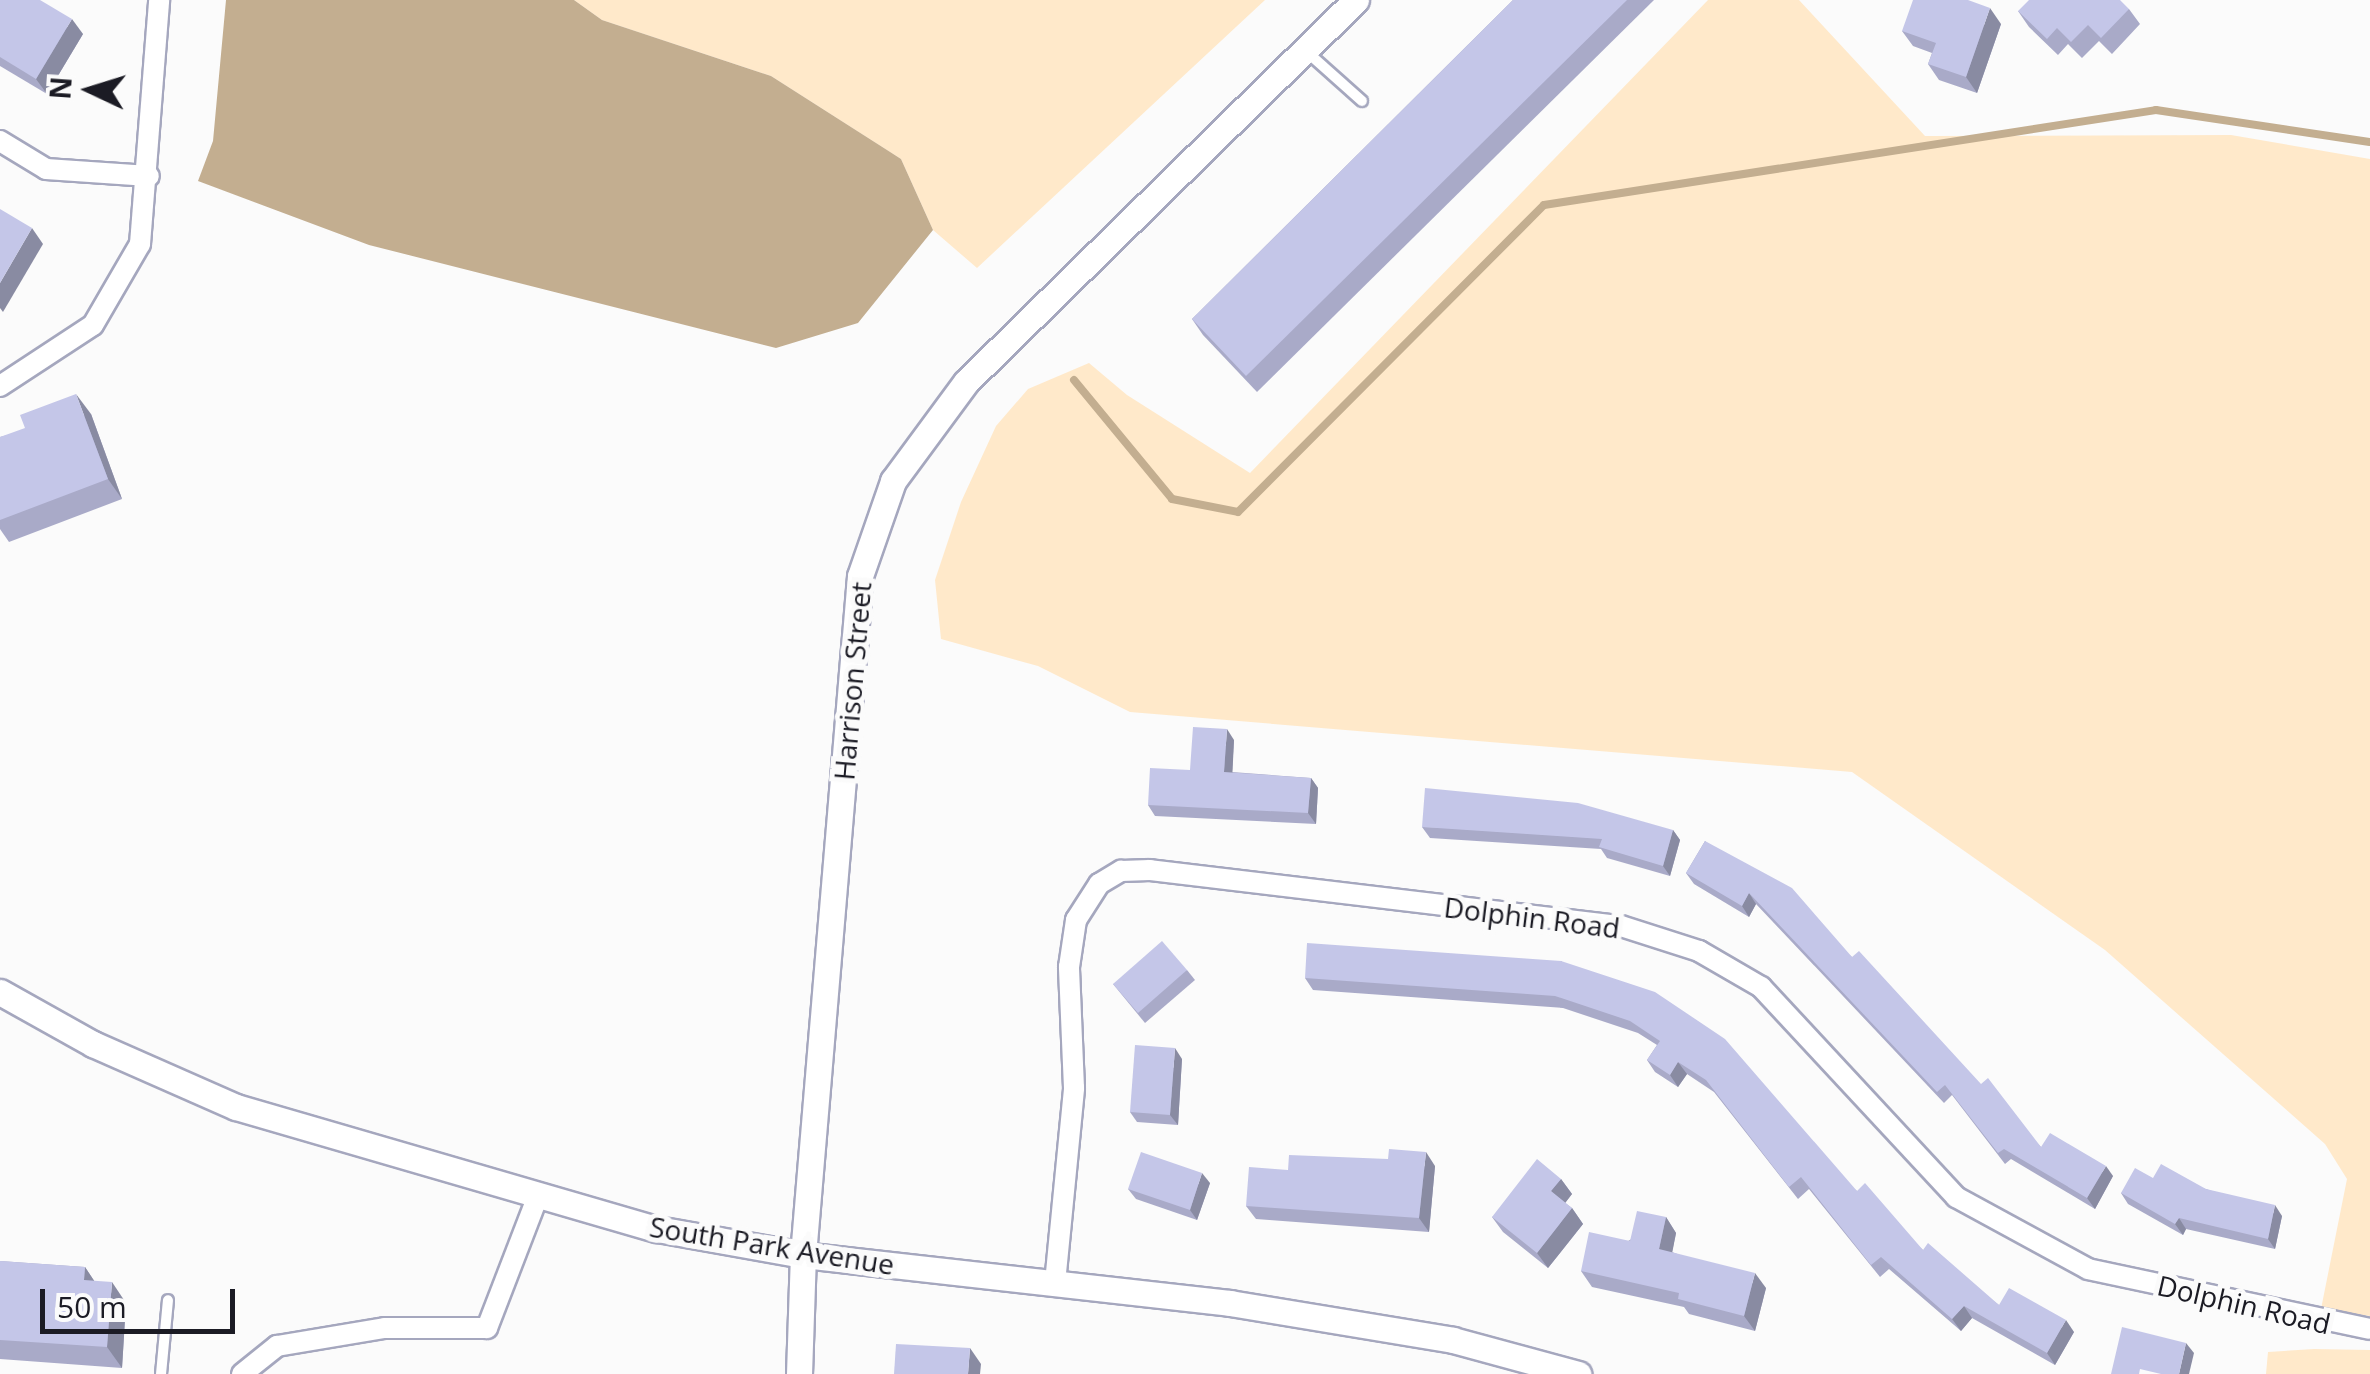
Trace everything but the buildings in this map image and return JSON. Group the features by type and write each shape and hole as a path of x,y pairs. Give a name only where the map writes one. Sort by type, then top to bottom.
{"street":[{"path":"0,386 93,325 140,244 159,0"},
{"name":"Harrison Street","path":"799,1374 803,1255 860,576 892,481 966,382 1356,0"},
{"path":"0,141 46,169 148,176"},
{"name":"Dolphin Road","path":"1055,1283 1073,1102 1069,967 1076,920 1099,884 1121,871 1150,870 1621,926 1699,951 1760,987 1956,1198 2088,1269 2370,1329"},
{"name":"South Park Avenue","path":"0,992 93,1044 236,1106 657,1229 803,1255 1055,1283 1453,1340 1578,1374"},
{"path":"242,1374 277,1346 385,1328 487,1328 538,1196"}],"lane":[{"path":"1305,50 1362,101"},
{"path":"162,1374 168,1300"}],"shaded area":[{"path":"226,0 574,0 602,20 771,76 887,150 901,159 933,230 858,323 776,348 369,245 198,181 213,141"},
{"path":"574,0 1265,0 977,268 933,230 901,159 771,76 602,20"},
{"path":"1708,0 1799,0 1925,136 2231,135 2370,159 2370,1316 2321,1309 2347,1179 2325,1144 2105,950 1852,772 1130,712 1038,666 941,639 935,580 961,502 996,426 1028,389 1089,363 1127,395 1250,473"},
{"path":"2370,1350 2370,1374 2266,1374 2268,1352"}],"waterway":[{"path":"1074,380 1172,499 1238,512 1544,205 2156,110 2370,142"}]}
